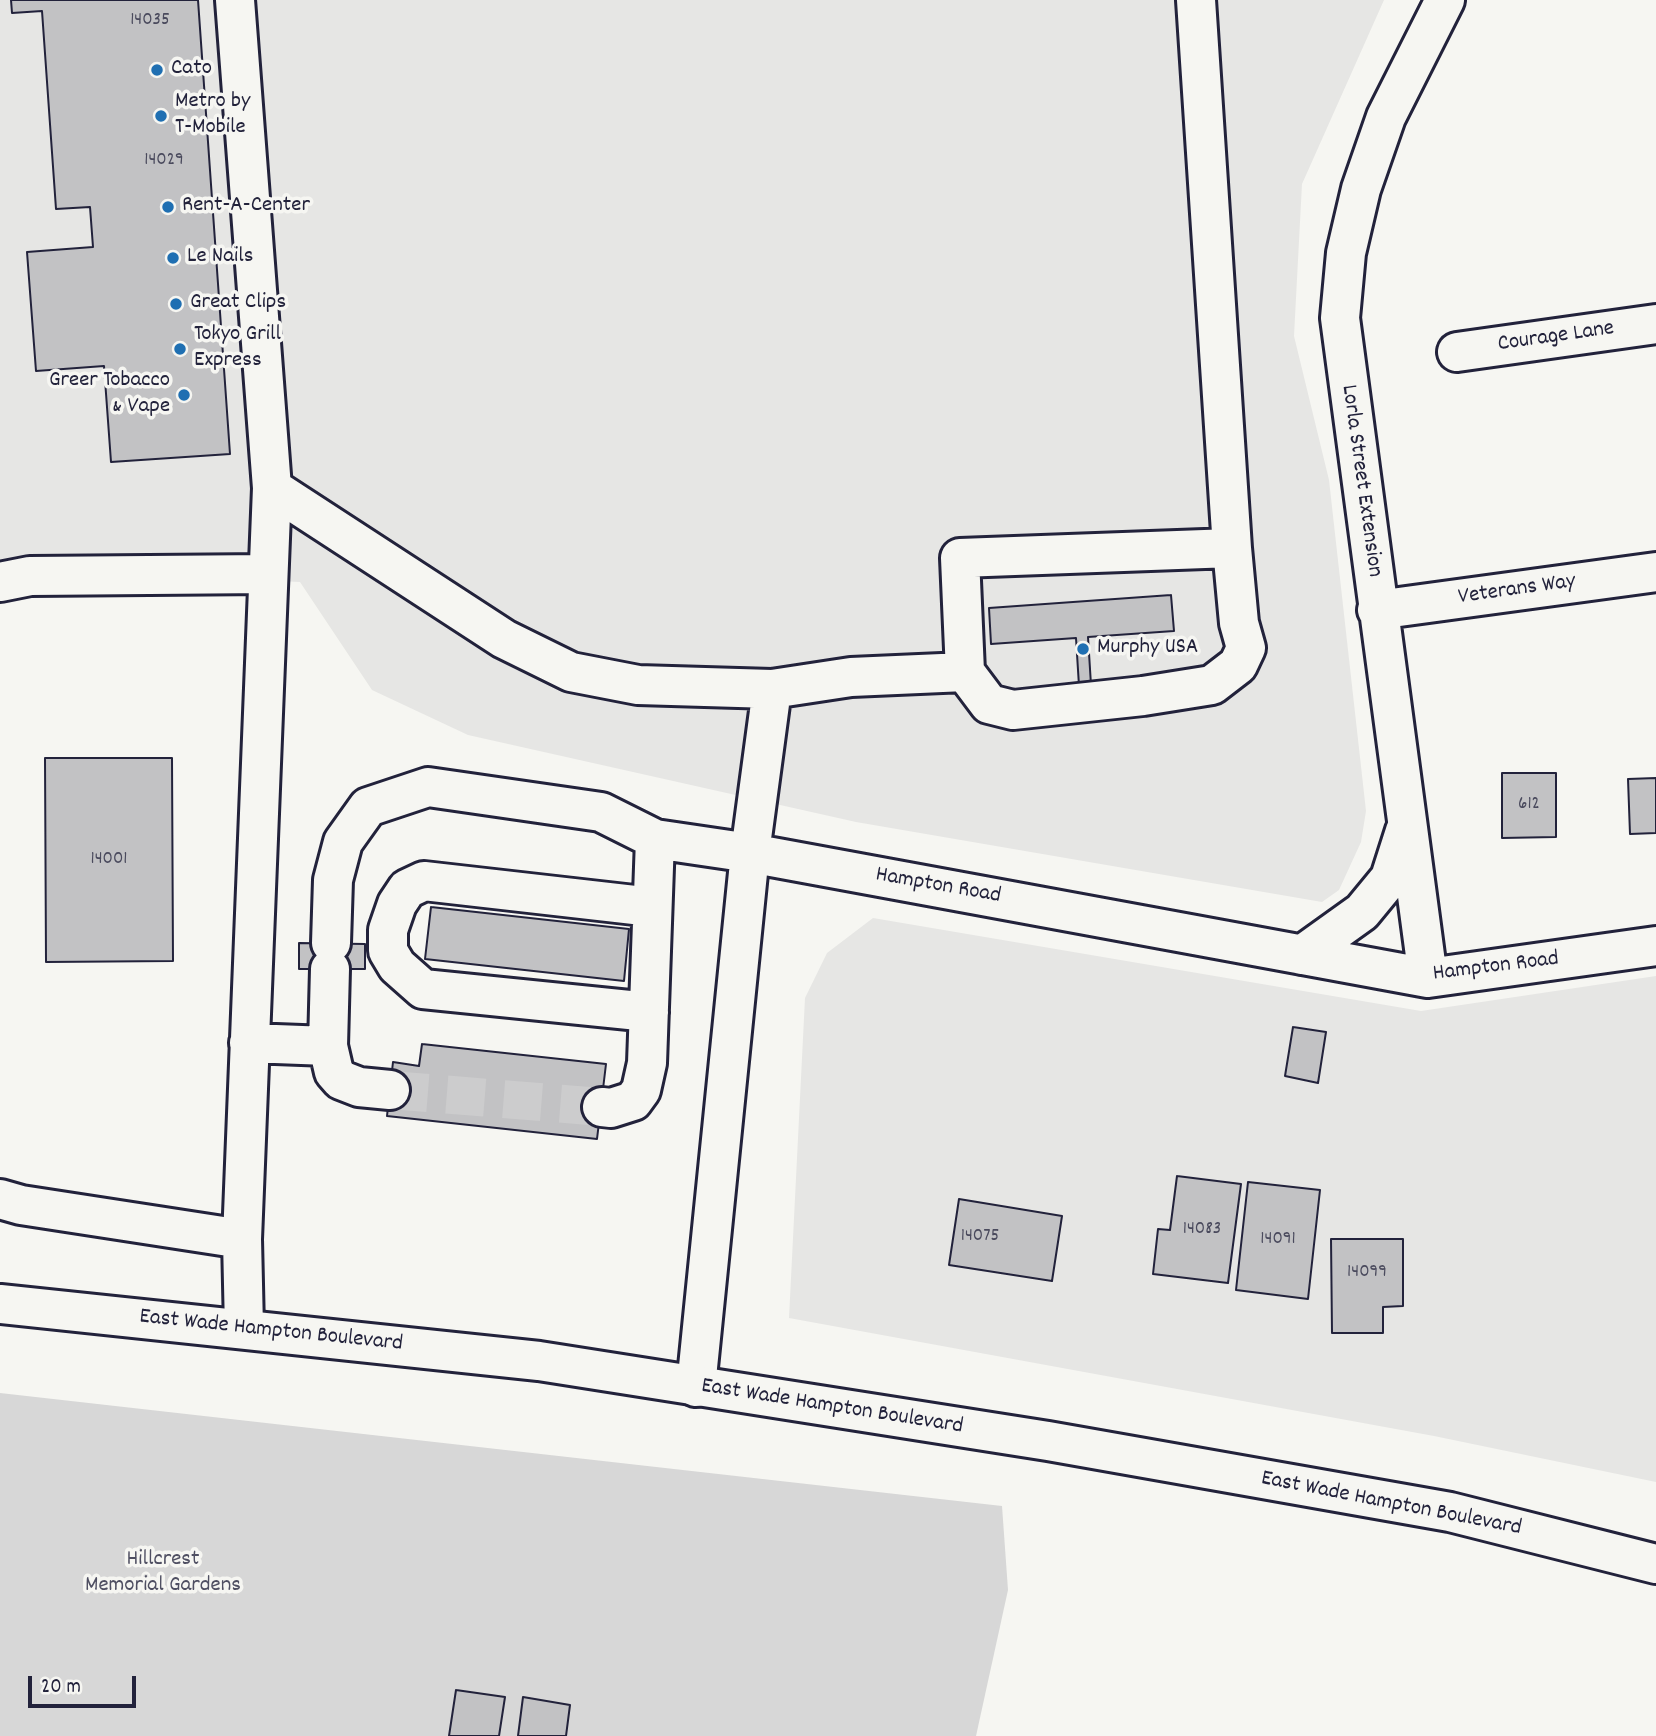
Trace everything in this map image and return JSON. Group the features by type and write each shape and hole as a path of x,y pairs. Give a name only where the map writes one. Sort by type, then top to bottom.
{"street":[{"path":"235,0 272,488 242,1239 244,1329"},
{"path":"1196,0 1232,548 1239,624 1246,649 1238,664 1212,685 1143,696 1013,710 989,704 965,672 960,558 1232,548"},
{"name":"Lorla Street Extension","path":"1428,978 1340,318 1346,253 1361,188 1386,117 1445,0"},
{"name":"Courage Lane","path":"1457,352 1656,324"},
{"path":"272,488 504,639 571,672 638,685 772,689 851,677 965,672"},
{"name":"Veterans Way","path":"1377,610 1656,572"},
{"path":"0,582 30,576 268,574"},
{"path":"696,1387 750,853 772,689"},
{"name":"Hampton Road","path":"328,1046 333,880 343,842 368,807 428,787 601,811 655,839 750,853 1428,978 1656,946"},
{"path":"1302,955 1362,912 1390,878 1407,826"},
{"path":"602,1107 611,1108 633,1101 641,1090 647,1063 655,839"},
{"path":"649,1013 423,989 397,966 388,951 388,930 397,904 407,889 424,881 653,907"},
{"path":"249,1043 328,1046 334,1072 341,1080 359,1087 390,1090"},
{"path":"0,1199 20,1205 242,1239"},
{"name":"East Wade Hampton Boulevard","path":"0,1304 539,1361 1048,1441 1450,1512 1656,1564"}],"shaded area":[{"path":"0,0 1384,0 1302,184 1294,336 1329,480 1366,811 1361,842 1339,890 1322,902 856,822 468,735 372,690 300,582 0,568"},
{"path":"873,918 1421,1011 1656,976 1656,1482 1434,1436 789,1318 805,998 827,953"}],"green space":[{"name":"Hillcrest Memorial Gardens","path":"0,1393 1002,1506 1008,1590 976,1736 0,1736"}],"building":[{"path":"11,0 198,0 230,454 111,462 104,366 36,371 27,252 93,247 90,207 56,209 42,11 12,13"},
{"path":"1171,595 1174,631 1088,637 1091,685 1079,686 1076,638 991,644 989,608"},
{"path":"45,758 172,758 173,961 46,962"},
{"path":"1502,773 1556,773 1556,837 1502,838"},
{"path":"1656,778 1656,833 1630,834 1628,779"},
{"path":"431,907 629,929 624,981 425,959"},
{"path":"299,943 365,944 365,969 299,969"},
{"path":"1293,1027 1326,1032 1318,1083 1285,1076"},
{"path":"422,1044 606,1064 597,1139 387,1116 393,1062 419,1066"},
{"path":"1177,1176 1241,1184 1228,1283 1153,1274 1158,1229 1170,1230"},
{"path":"1248,1182 1320,1190 1308,1299 1236,1290"},
{"path":"959,1199 1062,1216 1052,1281 949,1265"},
{"path":"1331,1239 1403,1239 1403,1306 1383,1307 1383,1333 1332,1333"},
{"path":"456,1690 505,1697 499,1736 449,1736"},
{"path":"523,1697 570,1705 566,1736 518,1736"}],"tunnel":[{"path":"390,1090 602,1107"}],"place":[{"name":"Cato","path":"157,70"},
{"name":"Metro by T-Mobile","path":"161,116"},
{"name":"Rent-A-Center","path":"168,207"},
{"name":"Le Nails","path":"173,258"},
{"name":"Great Clips","path":"176,304"},
{"name":"Tokyo Grill Express","path":"180,349"},
{"name":"Greer Tobacco & Vape","path":"184,395"},
{"name":"Murphy USA","path":"1083,649"}]}
